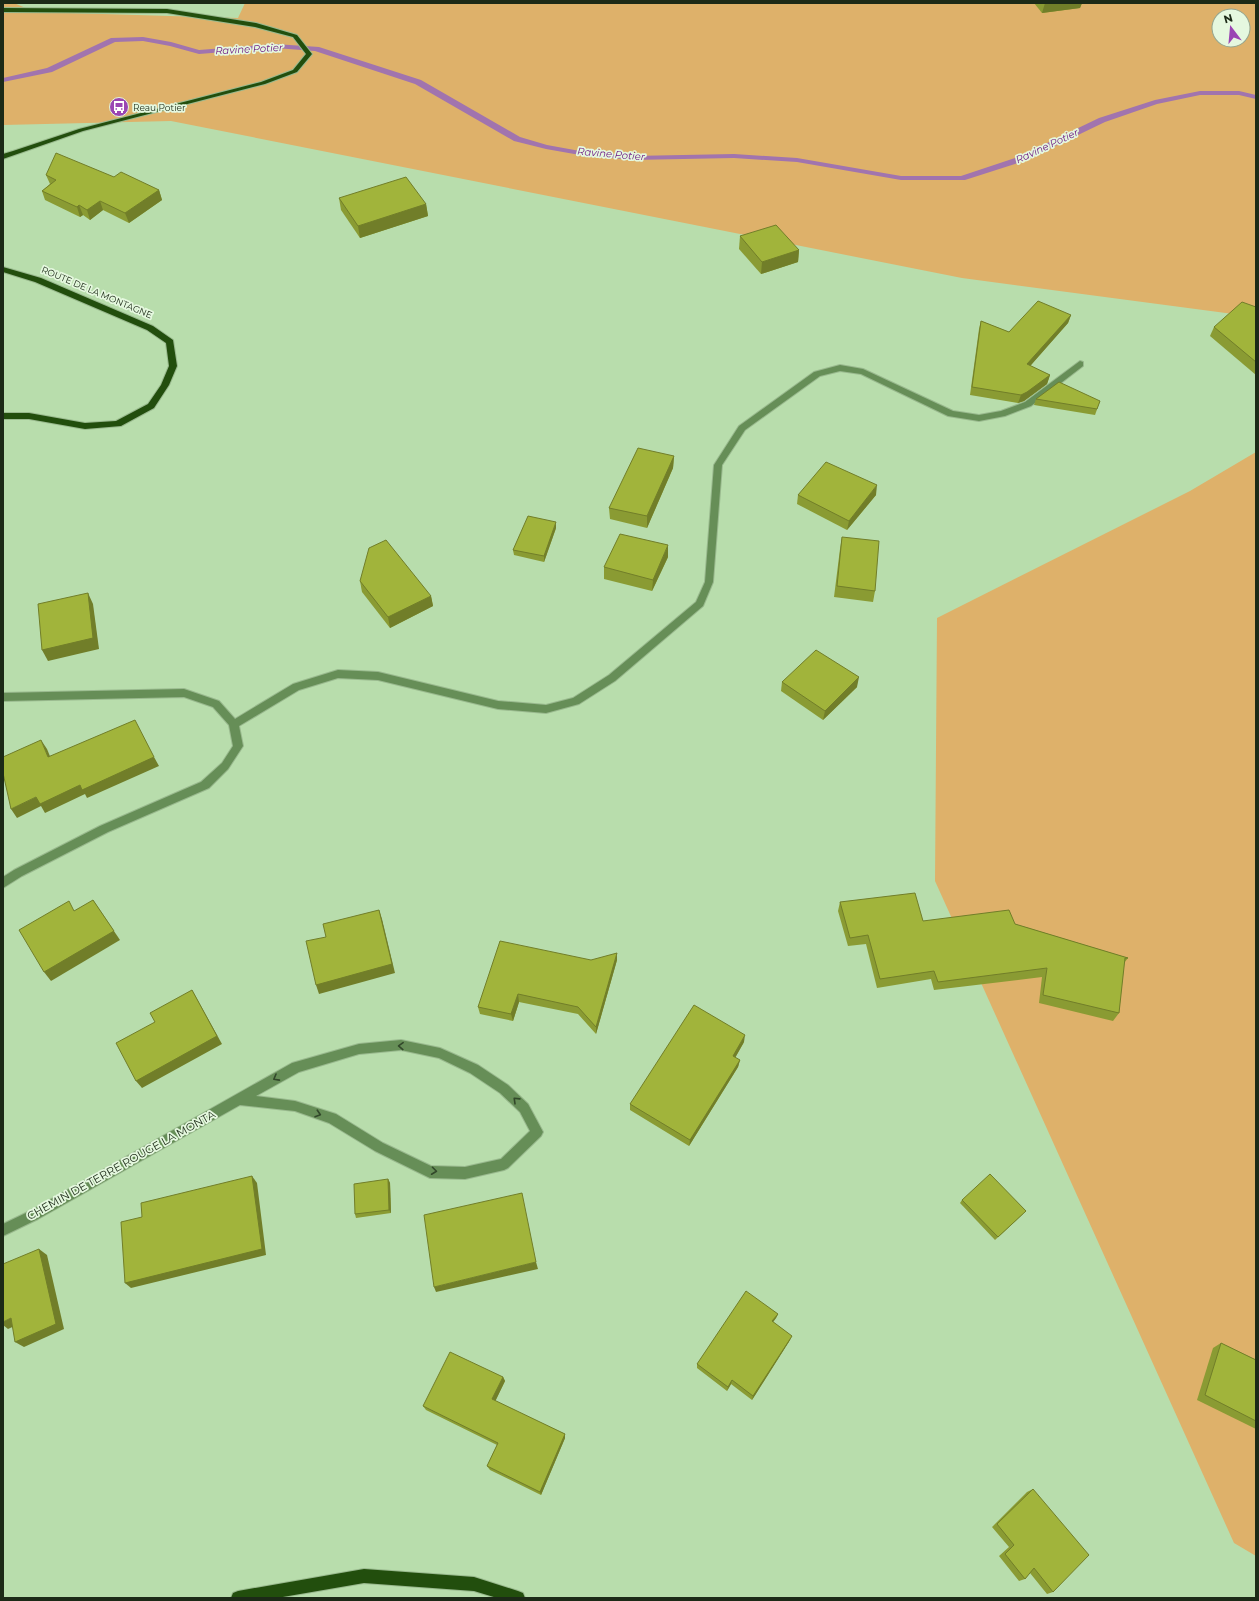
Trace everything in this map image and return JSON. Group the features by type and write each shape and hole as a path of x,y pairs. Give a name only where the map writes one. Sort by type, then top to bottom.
{"main road":[{"path":"3,10 167,11 256,25 295,36 309,54 295,72 264,83 80,130 3,158"},
{"name":"ROUTE DE LA MONTAGNE","path":"3,269 38,280 150,328 170,342 173,366 165,386 151,406 118,424 85,426 29,416 3,416"},
{"path":"238,1598 364,1576 474,1584 518,1598"}],"street":[{"path":"234,724 296,687 338,674 378,676 498,705 546,709 576,701 612,678 700,604 709,582 718,465 742,428 817,374 840,368 863,372 951,414 979,418 1002,414 1028,404 1080,364"},
{"path":"3,697 184,693 216,704 234,724 238,746 226,766 205,785 104,829 18,873 3,883"},
{"name":"CHEMIN DE TERRE ROUGE LA MONTA","path":"3,1230 34,1215 239,1099 296,1067 359,1049 402,1044 440,1053 474,1069 504,1089 524,1108 538,1132 504,1164 465,1173 430,1172 379,1147 332,1118 295,1106 239,1099"}],"shaded area":[{"path":"3,3 14,3 35,12 238,18 245,3 1256,3 1256,317 962,278 171,121 3,125"},
{"path":"1256,452 1256,1556 1234,1543 935,881 937,618 1190,491"}],"building":[{"path":"56,153 114,177 121,172 159,190 125,213 100,201 87,210 79,205 77,207 42,191 56,180 46,175"},
{"path":"406,177 426,204 358,226 339,198"},
{"path":"776,225 799,250 762,262 740,236"},
{"path":"1038,301 1071,315 1027,364 1050,375 1021,395 972,387 981,321 1009,332"},
{"path":"1242,302 1256,307 1256,362 1214,327"},
{"path":"1059,382 1100,401 1097,409 1036,399"},
{"path":"638,448 674,456 647,516 609,508"},
{"path":"826,462 877,485 849,521 798,495"},
{"path":"528,516 556,522 544,556 513,550"},
{"path":"620,534 668,545 653,580 604,567"},
{"path":"842,537 879,541 875,591 837,586"},
{"path":"386,540 431,596 388,617 360,581 369,548"},
{"path":"88,593 93,638 42,650 38,604"},
{"path":"816,650 859,677 825,711 782,682"},
{"path":"135,720 154,757 82,790 80,785 40,804 36,797 11,809 3,773 3,757 41,740 48,757"},
{"path":"915,893 923,921 1009,910 1015,924 1128,958 1125,958 1119,1013 1043,995 1047,968 938,982 934,971 880,979 868,935 850,938 840,902"},
{"path":"93,900 114,931 44,972 19,930 69,901 74,911"},
{"path":"379,910 392,964 316,985 306,941 326,937 323,924"},
{"path":"500,941 591,960 617,953 596,1027 578,1007 518,994 511,1014 478,1007"},
{"path":"192,990 217,1036 136,1081 116,1043 155,1022 150,1013"},
{"path":"694,1005 745,1035 733,1056 740,1060 690,1140 630,1104"},
{"path":"990,1174 1026,1211 998,1237 962,1200"},
{"path":"252,1176 262,1249 125,1283 121,1222 142,1217 141,1203"},
{"path":"388,1179 389,1210 355,1214 354,1184"},
{"path":"522,1193 536,1262 434,1287 424,1215"},
{"path":"39,1249 56,1324 15,1342 11,1318 3,1322 3,1264"},
{"path":"746,1291 778,1314 772,1321 792,1336 753,1396 732,1380 728,1387 697,1364"},
{"path":"1221,1343 1256,1360 1256,1421 1205,1395"},
{"path":"450,1352 503,1377 492,1399 565,1434 540,1492 487,1466 498,1443 423,1406"},
{"path":"1033,1489 1089,1555 1053,1592 1034,1568 1025,1579 1005,1554 1014,1545 997,1524"}],"waterway":[{"name":"Ravine Potier","path":"3,80 49,70 114,40 143,39 171,44 199,52 275,46 316,49 418,82 517,139 546,147 580,153 632,158 734,156 797,160 901,178 962,178 1021,159 1102,120 1155,102 1200,93 1239,93 1256,97"}],"place":[{"name":"Reau Potier","path":"119,107"}]}
